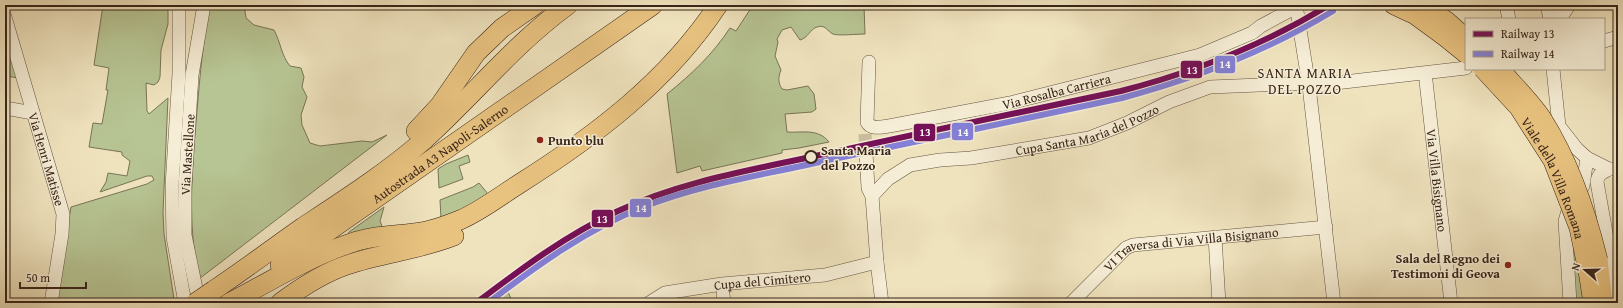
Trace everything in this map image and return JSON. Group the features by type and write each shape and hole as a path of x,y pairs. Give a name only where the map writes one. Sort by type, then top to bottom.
{"highway":[{"path":"298,231 337,194 413,134 440,105 476,53 502,28 535,5"},
{"name":"Autostrada A3 Napoli-Salerno","path":"223,299 243,271 365,185 423,140 521,44 568,5"},
{"name":"Autostrada A3 Napoli-Salerno","path":"195,303 223,299 653,5"},
{"path":"280,303 330,271 434,236 473,214 561,158 624,110 648,87 693,38 718,5"},
{"path":"1394,5 1412,8"},
{"path":"223,299 352,242 390,235 434,236"}],"main road":[{"path":"1412,8 1448,21 1465,36"},
{"path":"1412,8 1465,54"},
{"name":"Viale della Villa Romana","path":"1483,70 1518,108 1552,161 1593,265 1604,303"},
{"name":"Viale della Villa Romana","path":"1502,70 1544,119 1568,164 1590,226 1593,265 1592,303"}],"street":[{"name":"Via Mastellone","path":"179,5 186,74 185,235 199,303"},
{"name":"Via Mastellone","path":"185,303 173,237 172,186 186,74 204,5"},
{"path":"1506,5 1509,18"},
{"path":"1547,5 1550,18"},
{"path":"1557,5 1560,18"},
{"path":"1561,18 1569,5"},
{"path":"1296,6 1309,84 1334,303"},
{"name":"Via Rosalba Carriera","path":"868,62 867,129 1010,103 1200,56 1252,33 1261,26 1296,6"},
{"name":"Via Henri Matisse","path":"5,17 63,214 62,234 51,303"},
{"path":"1605,41 1618,37"},
{"name":"Cupa Santa Maria del Pozzo","path":"872,196 888,179 910,165 940,160 971,158 1021,148 1089,138 1169,102 1210,87 1309,84 1465,68"},
{"path":"1553,70 1559,126 1577,149 1587,158 1613,169"},
{"name":"Via Villa Bisignano","path":"1426,81 1451,303"},
{"path":"5,108 33,112"},
{"path":"866,152 868,188 872,196 882,303"},
{"path":"1570,303 1565,221 1568,211 1583,186 1587,158"},
{"path":"1613,169 1601,173 1597,182 1618,300"},
{"name":"VI Traversa di Via Villa Bisignano","path":"1071,303 1129,247 1133,245 1326,227"},
{"path":"1215,237 1219,303"},
{"name":"Cupa del Cimitero","path":"648,303 665,293 722,284 825,275 877,262"}],"green space":[{"path":"103,5 168,5 168,24 161,50 160,77 158,82 154,85 146,83 147,111 149,114 168,98 163,212 164,234 174,299 168,303 55,303 71,207 147,184 154,180 152,176 147,176 100,192 106,182 108,173 127,176 130,161 122,155 122,152 89,147 93,123 102,124 108,90 106,90 109,68 94,65"},
{"path":"210,5 244,5 246,18 254,25 274,30 287,62 290,66 301,68 304,77 302,87 307,97 301,115 302,125 310,143 320,146 362,141 372,142 387,135 199,279 193,237 192,174 205,31"},
{"path":"753,5 864,5 865,34 835,35 824,27 820,26 815,28 800,40 791,27 782,30 777,39 778,42 775,56 781,70 779,80 782,89 787,90 808,86 814,94 816,109 812,112 785,114 787,132 815,133 825,138 829,142 782,150 782,153 702,171 700,166 677,173 667,94 702,63 730,28 736,31"},
{"path":"5,38 19,78 5,76"},
{"path":"468,155 470,162 459,166 463,179 439,188 438,169"},
{"path":"479,183 488,194 462,211 441,218 440,200 473,187"},
{"path":"384,207 380,221 383,229 348,235 349,232"},
{"path":"1568,222 1577,253 1585,303 1575,303"},
{"path":"504,283 513,303 478,303"}],"tunnel":[{"path":"865,134 866,152"}],"rail line":[{"name":"13","path":"476,303 527,265 580,231 618,211 667,192 743,171 1121,91 1176,75 1228,56 1279,33 1329,5"},
{"name":"14","path":"488,303 543,262 601,226 665,199 732,181 1122,98 1177,82 1231,62 1283,39 1333,11"}],"place":[{"name":"Punto blu","path":"540,140"},
{"name":"Santa Maria del Pozzo","path":"811,157"},
{"name":"Sala del Regno dei Testimoni di Geova","path":"1508,265"}],"district":[{"name":"SANTA MARIA DEL POZZO","path":"1305,82"}]}
